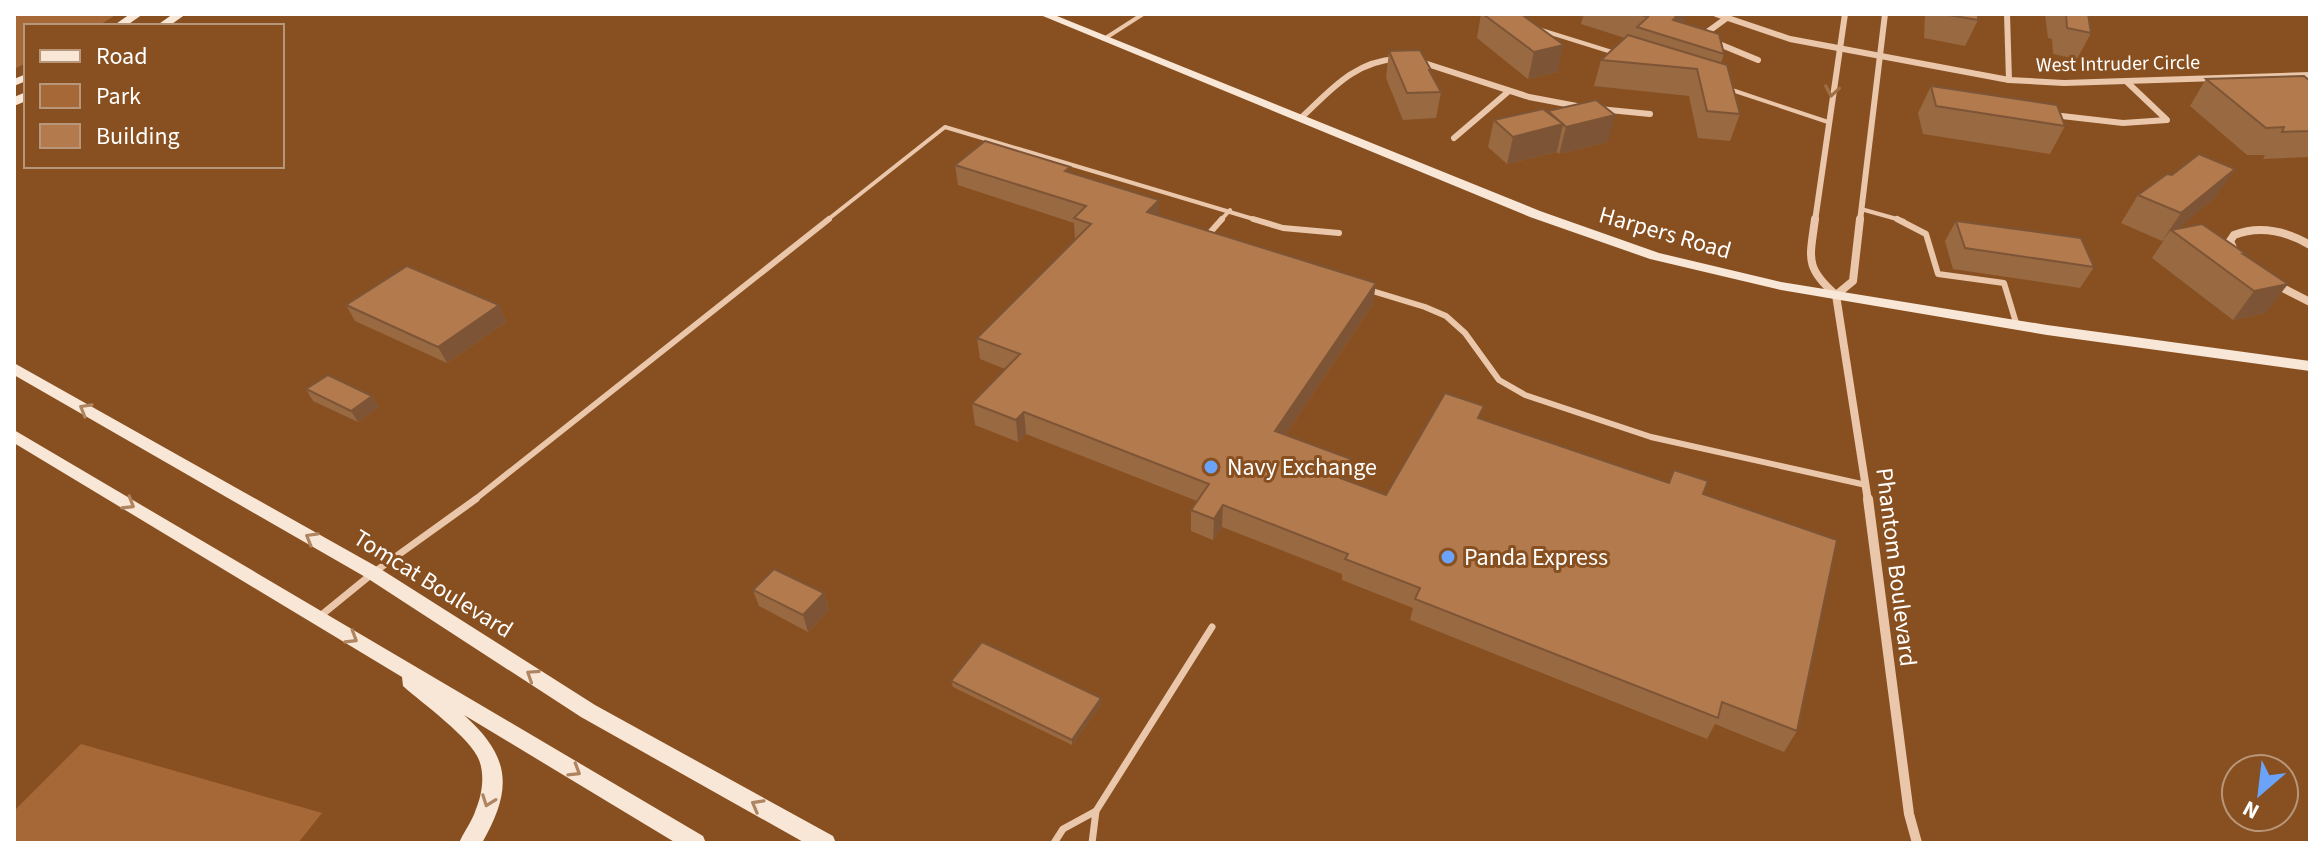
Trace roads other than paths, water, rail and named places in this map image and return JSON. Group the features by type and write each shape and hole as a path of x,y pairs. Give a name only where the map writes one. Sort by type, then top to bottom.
{"main road":[{"name":"Harpers Road","path":"1043,14 1535,214 1655,256 1720,273 2017,326 2310,366"},
{"name":"Tomcat Boulevard","path":"14,368 373,573 588,711 825,843"},
{"path":"17,441 695,843"},
{"path":"385,658 486,750 494,785 477,833 470,843"}],"street":[{"name":"West Intruder Circle","path":"1716,14 1730,16 1790,39 2009,80 2064,83 2310,75"},
{"path":"1845,14 1809,263 1820,281 1836,295 1853,281 1885,14"},
{"path":"2007,14 2009,80"},
{"path":"1730,16 1706,33 1707,39 1758,60"},
{"path":"1301,118 1355,68 1390,58 1428,63 1547,102 1650,114"},
{"path":"2284,76 2297,85"},
{"path":"2042,113 2123,123 2167,120 2126,81"},
{"path":"1454,138 1509,91"},
{"path":"2245,260 2230,241 2242,231 2282,233 2310,245"},
{"path":"2271,281 2309,301"},
{"name":"Phantom Boulevard","path":"1836,295 1866,485 1900,753 1917,843"}],"lane":[{"path":"1104,39 1143,14"},
{"path":"1533,27 1618,53"},
{"path":"1723,87 1828,122"},
{"path":"318,617 472,502 945,127 1283,228 1339,233"},
{"path":"1861,209 1908,222 1926,234 1938,274 2004,283 2017,326"},
{"path":"1220,243 1205,238 1230,210"},
{"path":"1354,286 1429,309 1454,322 1495,379 1524,395 1640,433 1866,485"},
{"path":"1092,843 1096,811 1212,627"},
{"path":"1054,843 1063,829 1096,811"}],"place":[{"name":"Navy Exchange","path":"1211,467"},
{"name":"Panda Express","path":"1448,557"}]}
